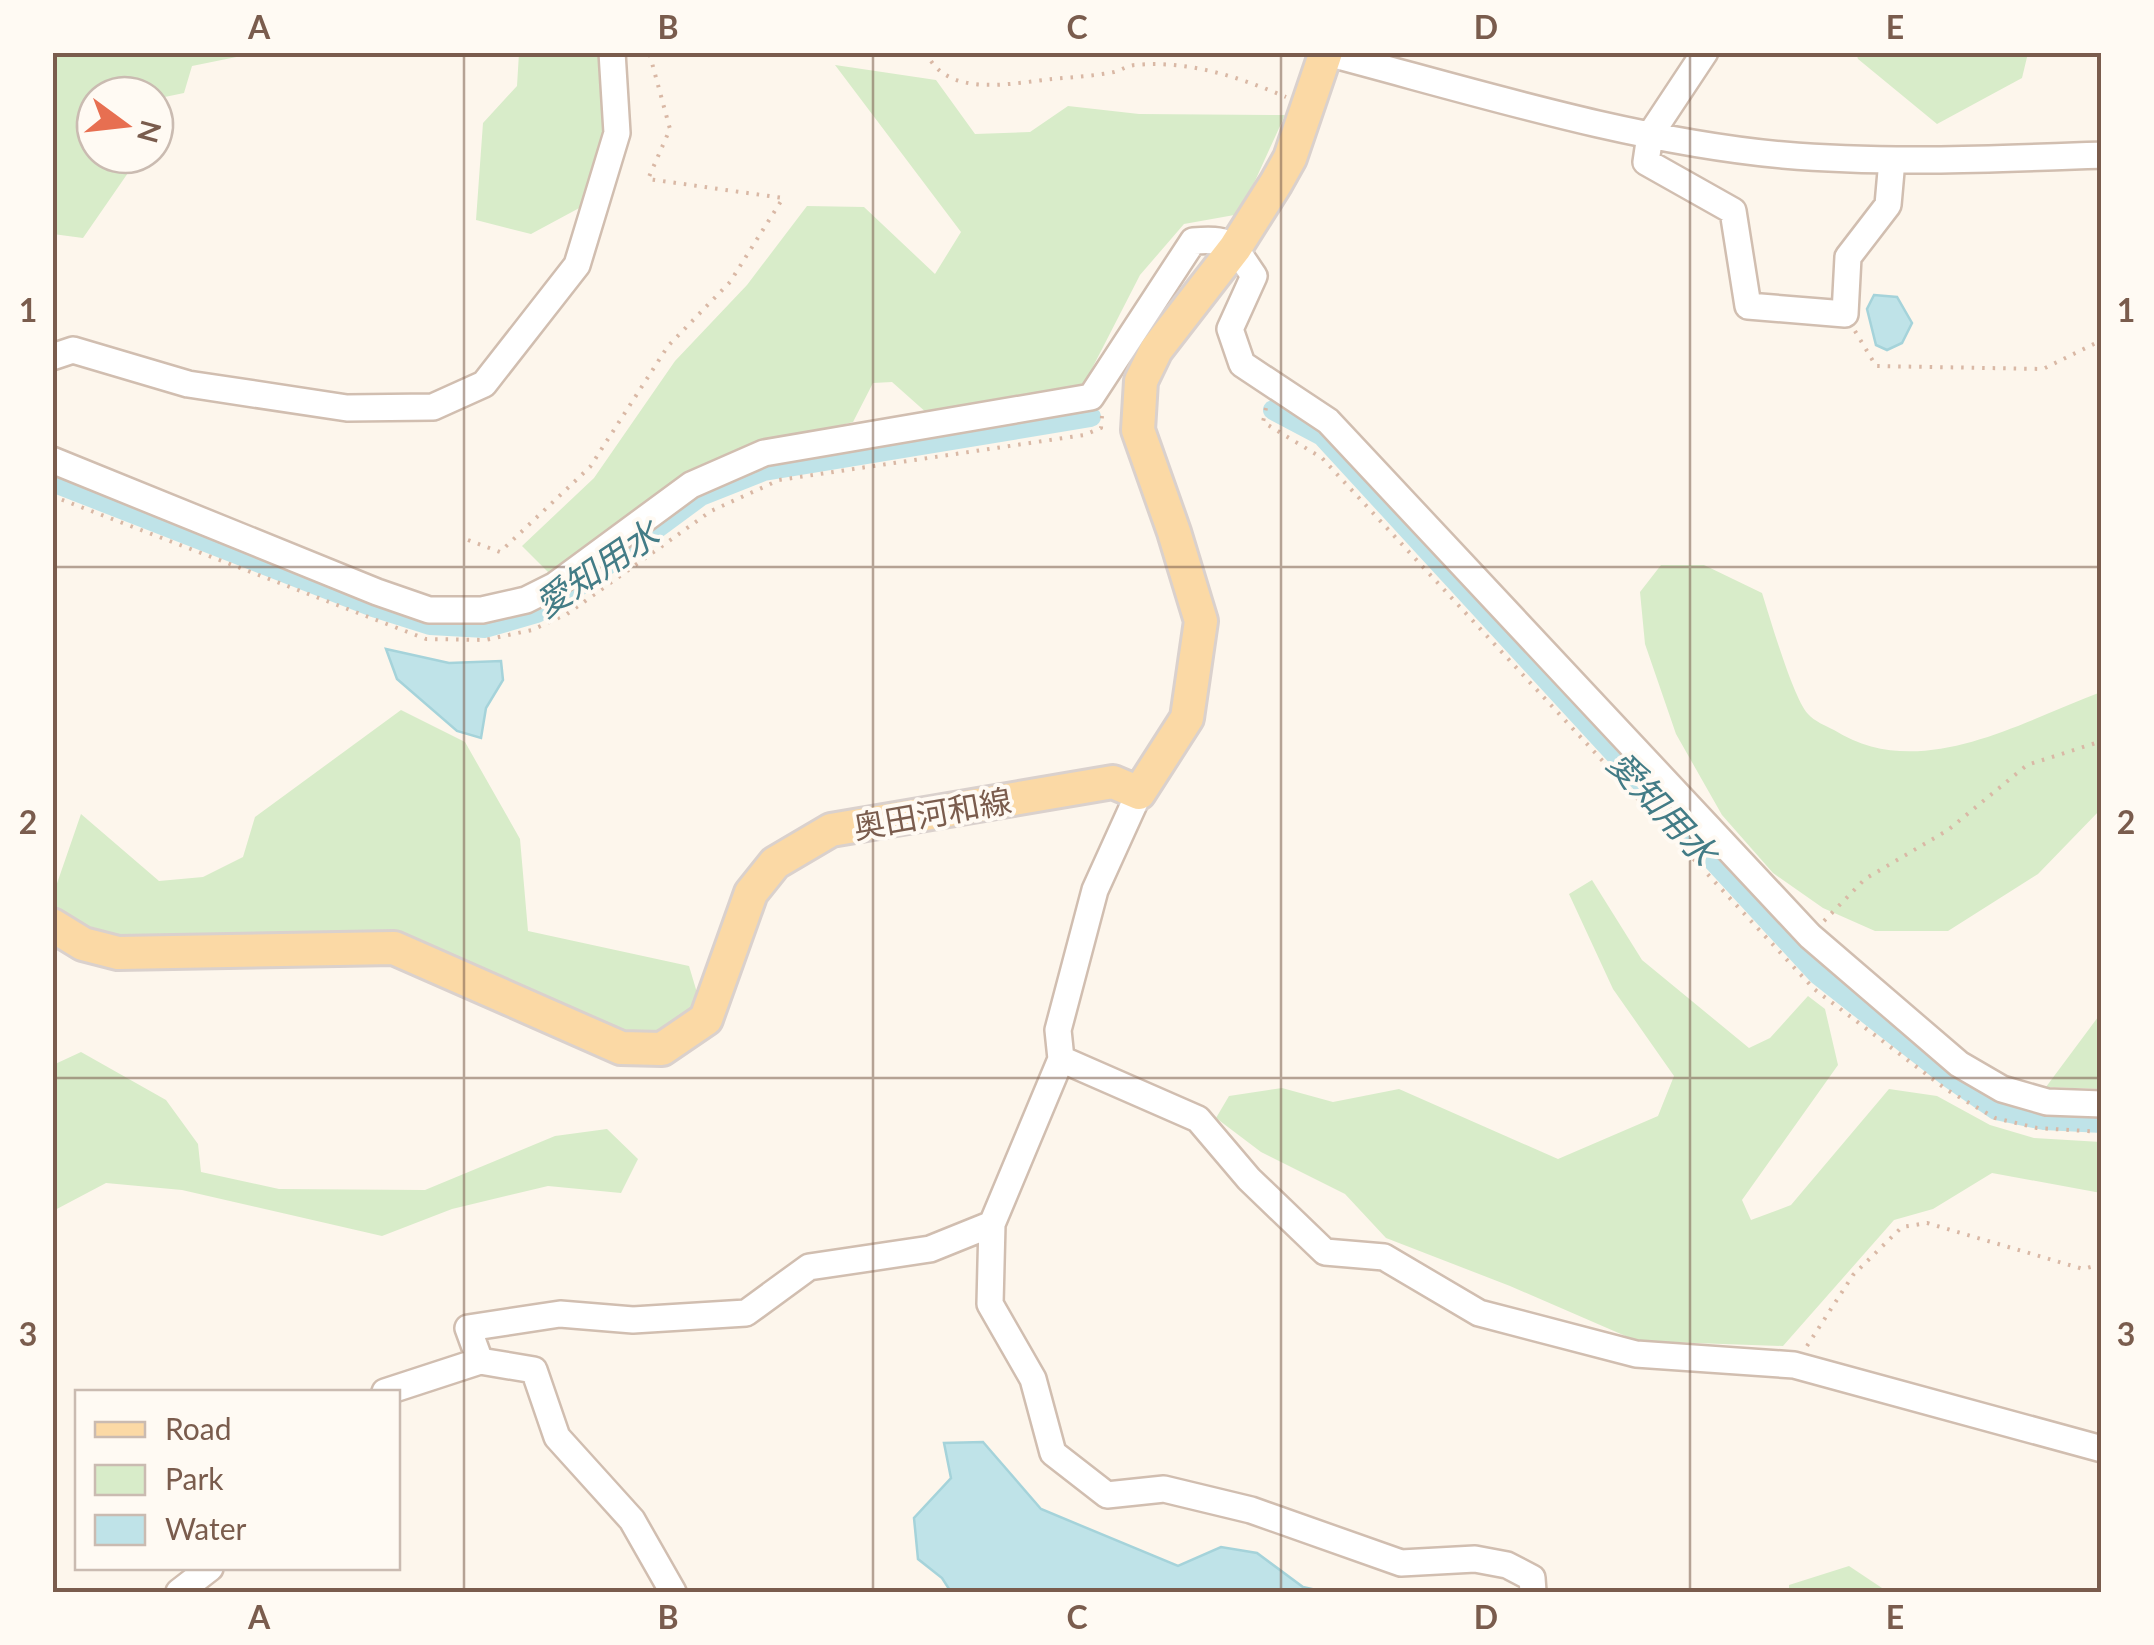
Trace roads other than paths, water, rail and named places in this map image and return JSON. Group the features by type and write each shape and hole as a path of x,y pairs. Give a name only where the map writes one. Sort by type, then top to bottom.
{"main road":[{"path":"1139,793 1187,718 1201,621 1138,430 1141,381 1156,350 1235,248 1290,158 1325,53"},
{"name":"奥田河和線","path":"52,925 83,944 118,953 394,948 622,1048 662,1048 706,1019 752,893 776,863 831,830 1113,782 1139,793"}],"street":[{"path":"52,356 74,350 188,384 347,408 433,407 484,384 577,265 617,132 612,52"},
{"path":"1705,52 1650,135 1646,162 1734,211 1748,306 1846,314 1848,257 1888,205 1892,160"},
{"path":"1325,53 1650,135 1781,154 1892,160 2102,155"},
{"path":"52,460 376,592 429,610 482,610 526,600 554,586 690,485 764,453 1091,398 1192,241 1220,239 1235,248 1254,276 1230,329 1242,364 1328,421 1810,936 1958,1064 2002,1089 2047,1102 2102,1104"},
{"path":"1139,793 1094,890 1058,1030 1061,1059 992,1224 990,1304 1033,1379 1053,1453 1107,1495 1164,1489 1251,1510 1401,1562 1475,1558 1490,1561 1532,1578 1534,1592"},
{"path":"1061,1059 1198,1118 1248,1179 1325,1252 1384,1257 1478,1313 1636,1354 1794,1365 2102,1449"},
{"path":"480,1361 468,1328 560,1314 633,1320 746,1313 809,1267 930,1249 992,1224"},
{"path":"391,1390 480,1361 534,1370 557,1437 632,1520 673,1592"},
{"path":"179,1592 207,1570"}],"water":[{"path":"1874,295 1897,297 1912,323 1902,343 1887,350 1876,345 1867,309"},
{"path":"386,649 449,663 501,661 503,680 486,708 481,738 457,731 397,679"},
{"path":"983,1442 1041,1509 1178,1566 1221,1547 1257,1553 1303,1587 1325,1592 951,1592 942,1578 918,1559 914,1518 951,1478 944,1443"}],"waterway":[{"name":"愛知用水","path":"1273,410 1322,436 1818,975 1996,1110 2044,1120 2102,1123"},
{"name":"愛知用水","path":"52,482 373,607 430,625 485,628 537,613 701,496 764,471 1091,417"}]}
